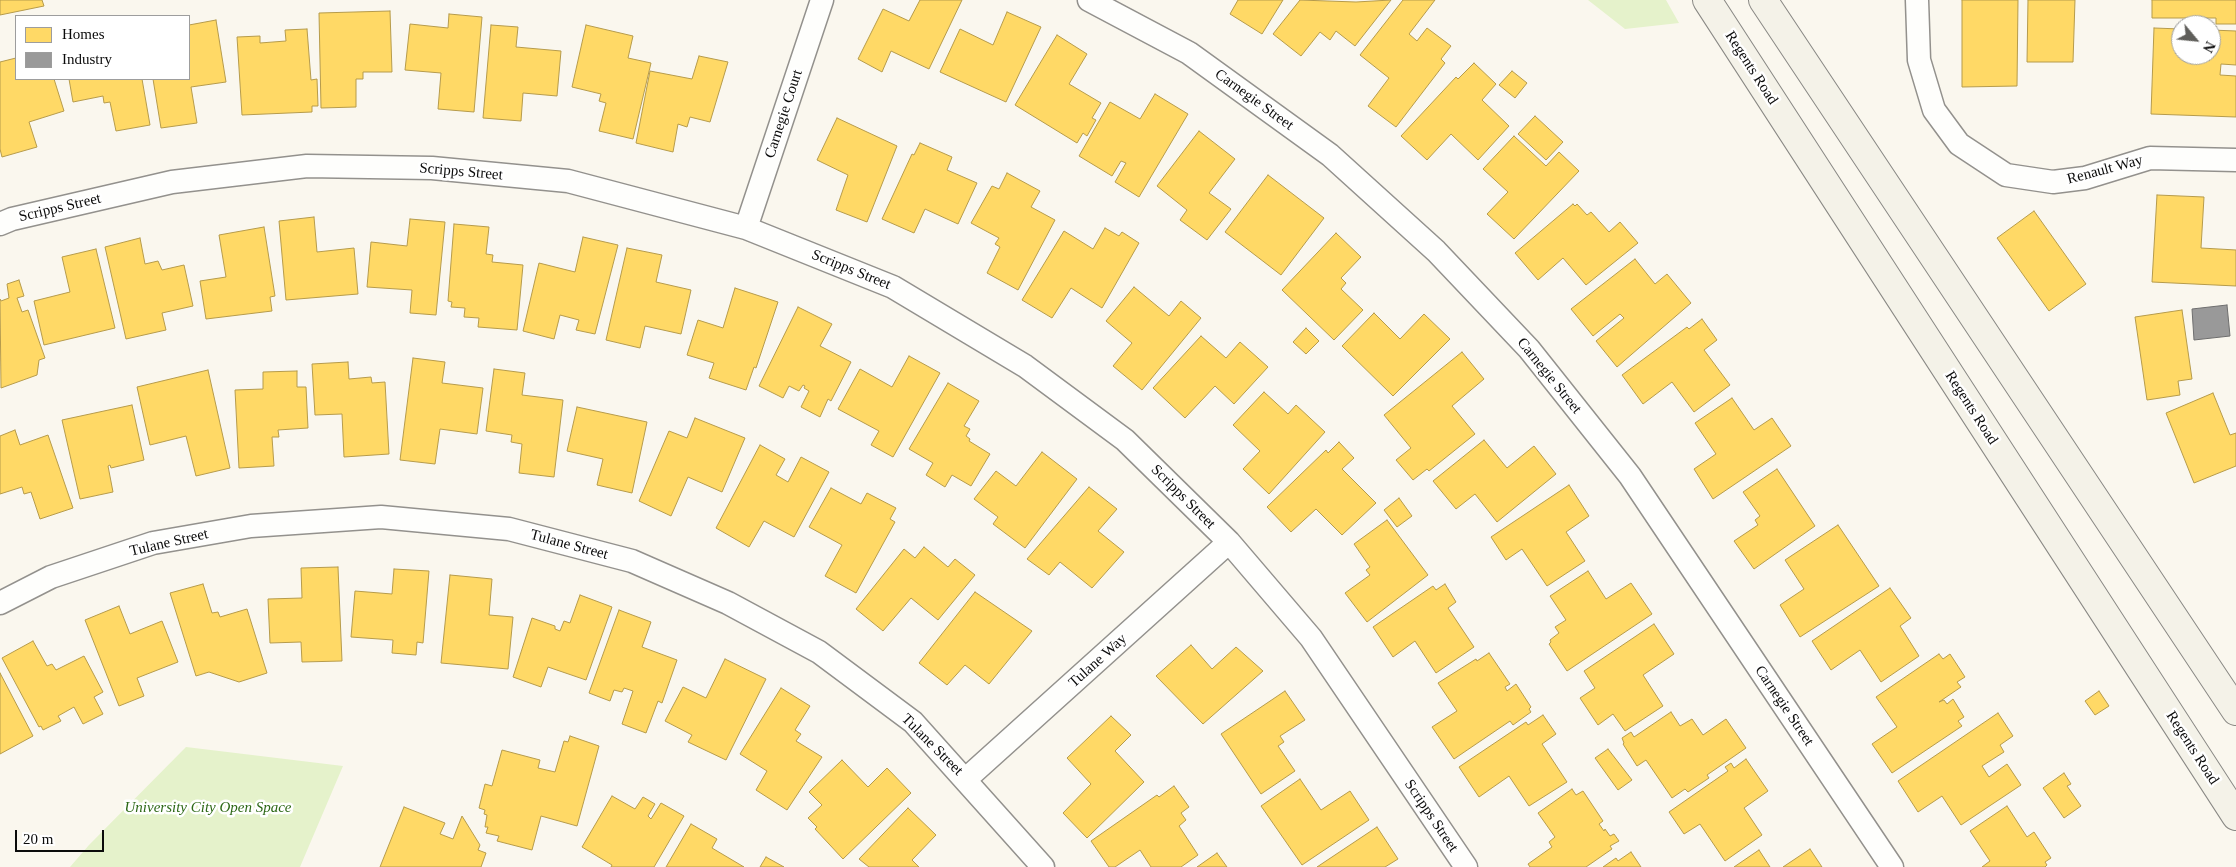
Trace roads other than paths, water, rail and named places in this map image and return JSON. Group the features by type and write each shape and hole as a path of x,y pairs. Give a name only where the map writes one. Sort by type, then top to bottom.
{"main road":[{"name":"Regents Road","path":"1707,0 2236,816"},
{"path":"1763,0 2236,711"}],"street":[{"name":"Carnegie Court","path":"746,228 822,0"},
{"name":"Carnegie Street","path":"1089,0 1189,53 1330,155 1436,251 1529,349 1630,476 1892,867"},
{"name":"Renault Way","path":"1917,0 1919,60 1934,110 1959,144 2006,175 2053,182 2085,178 2150,158 2236,160"},
{"name":"Scripps Street","path":"0,224 12,219 172,182 307,166 432,168 568,181 746,228 893,287 1025,366 1125,440 1229,542 1311,638 1466,867"},
{"name":"Tulane Street","path":"0,603 51,577 153,543 251,526 381,517 509,528 632,561 728,602 819,652 914,722 1043,867"},
{"name":"Tulane Way","path":"966,779 1229,542"}],"park label":[{"name":"University City Open Space","path":"208,808"}]}
